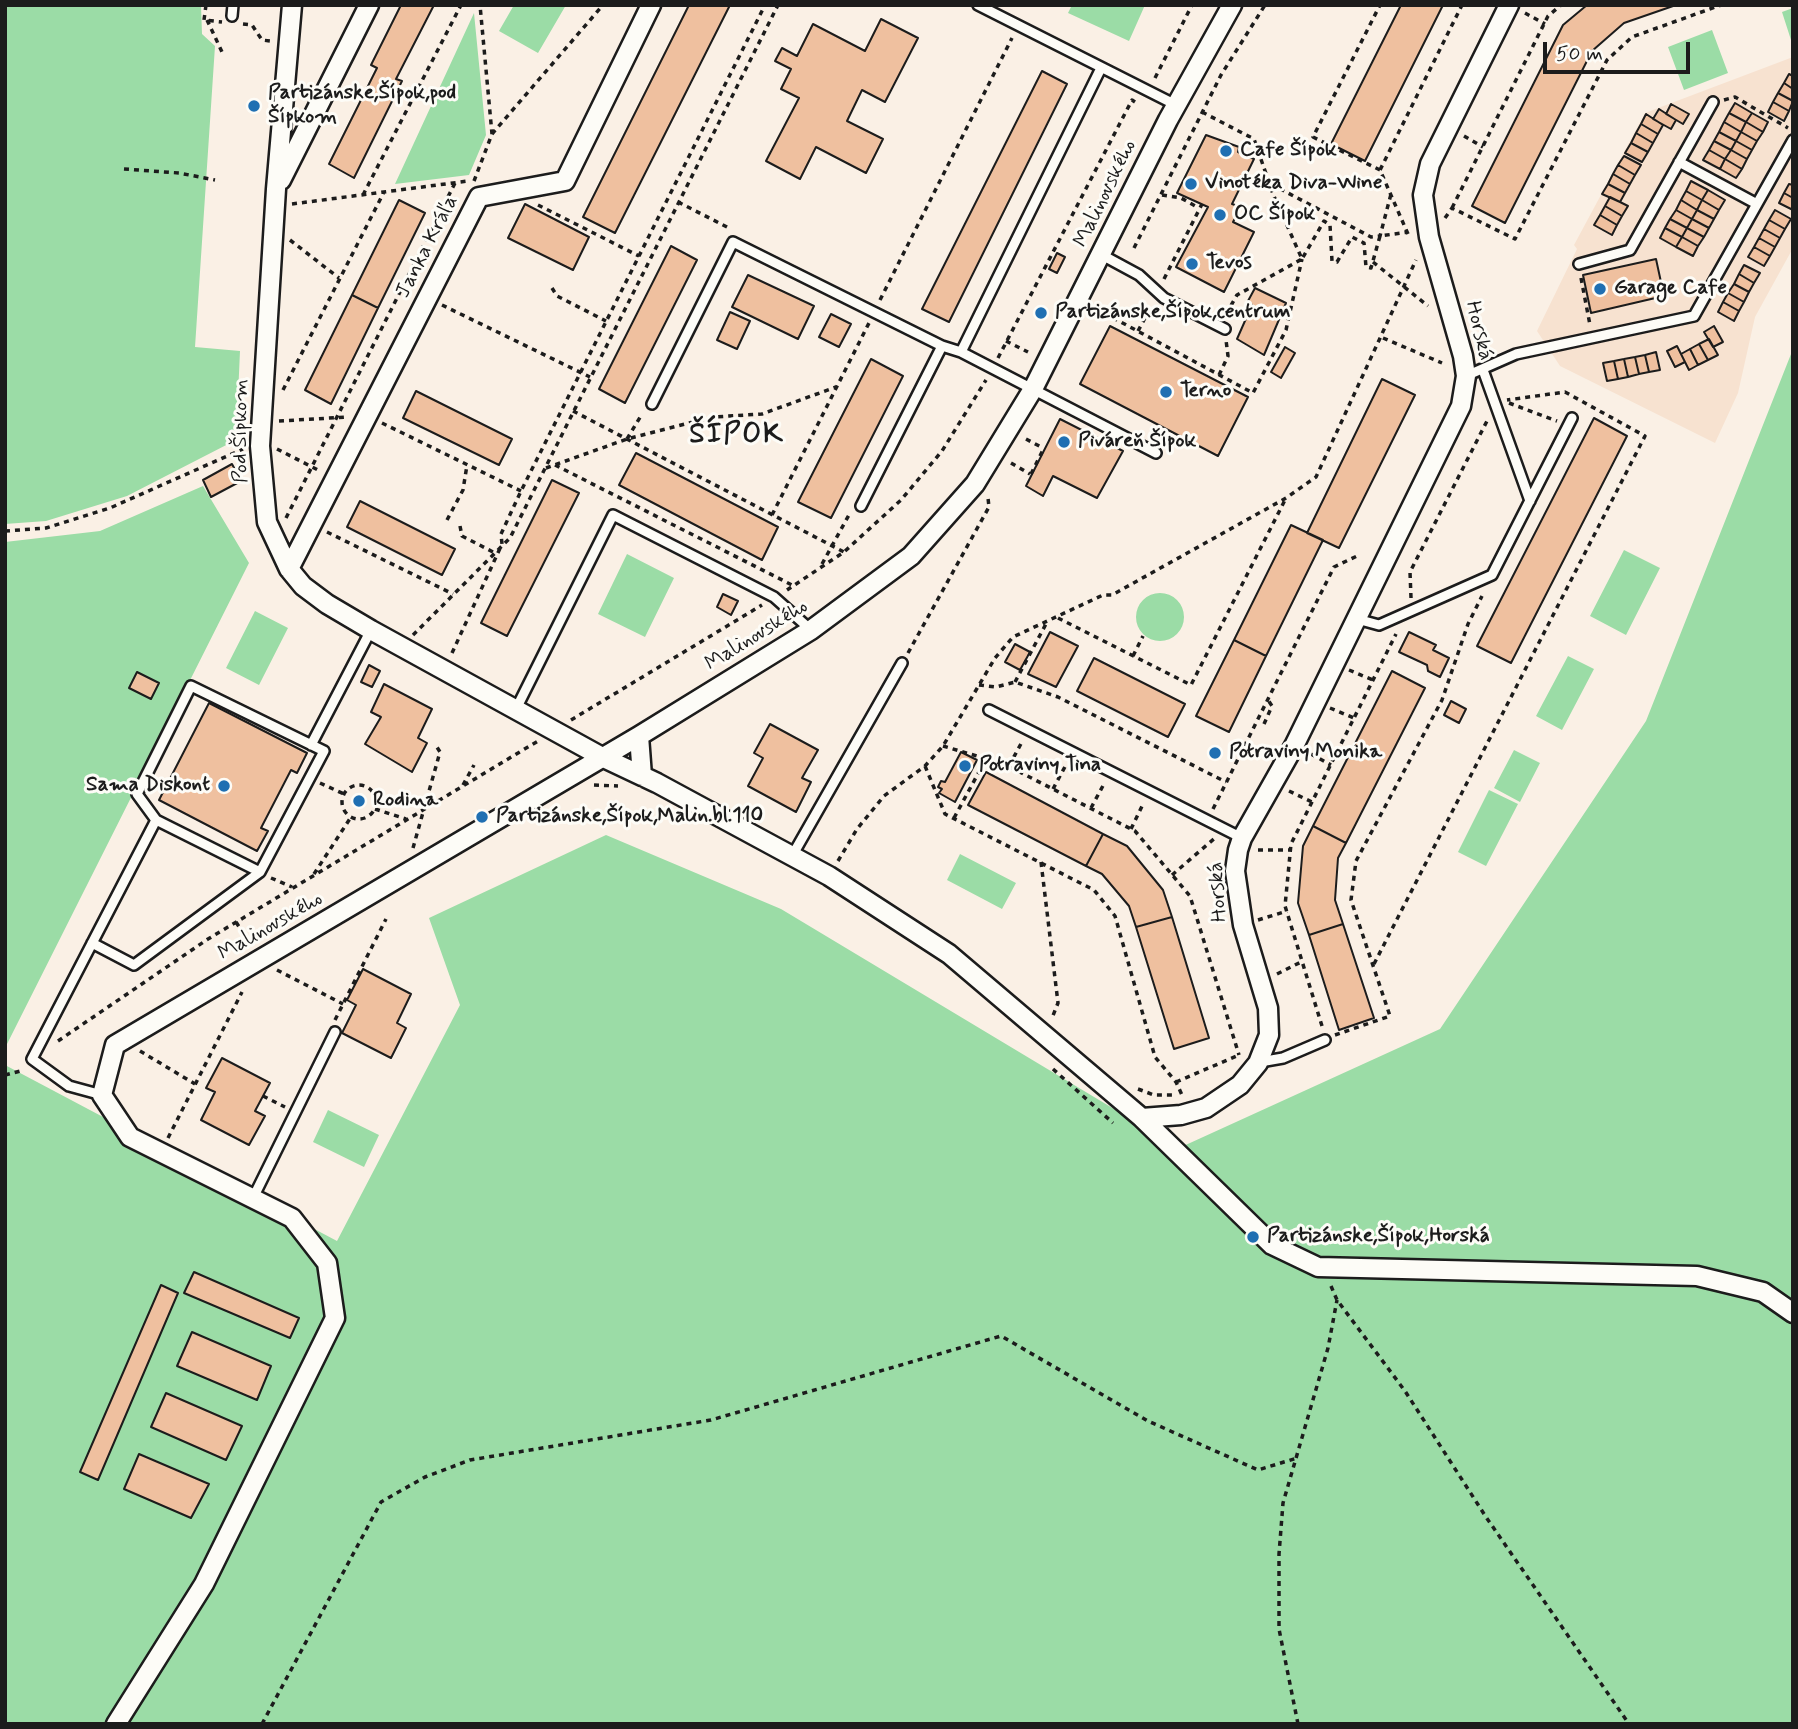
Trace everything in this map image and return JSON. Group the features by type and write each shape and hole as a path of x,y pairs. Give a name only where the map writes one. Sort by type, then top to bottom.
{"street":[{"name":"Pod Šípkom","path":"292,5 276,189 266,447 267,522 289,569 327,604 602,757"},
{"path":"276,189 369,5"},
{"name":"Janka Kráľa","path":"289,569 428,298 476,189 512,191 565,181 651,5"},
{"name":"Malinovského","path":"102,1095 115,1045 639,736 811,630 911,556 975,484 1032,389 1176,105 1232,5"},
{"name":"Horská","path":"1142,1118 1181,1115 1206,1108 1240,1085 1250,1062 1269,1035 1268,1008 1243,925 1235,871 1242,838 1280,774 1475,373 1423,195 1430,164 1509,5"},
{"path":"639,736 642,776"},
{"path":"602,757 829,876 949,954 1142,1118 1272,1245 1318,1267 1697,1276 1763,1292 1793,1313"},
{"path":"102,1095 130,1137 292,1218 327,1263 335,1318 204,1584 117,1724"}],"lane":[{"path":"232,16 233,5"},
{"path":"978,5 1176,105"},
{"path":"961,352 1101,68"},
{"path":"1578,264 1630,250 1713,102"},
{"path":"1530,501 1497,402 1475,373 1516,354 1694,316 1793,139"},
{"path":"1679,162 1757,204"},
{"path":"652,404 733,242 942,346 961,352 1156,453"},
{"path":"1101,255 1139,275 1164,298 1222,328"},
{"path":"861,506 942,346"},
{"path":"1357,618 1379,625 1492,575 1572,418"},
{"path":"516,709 613,515 774,597 811,630"},
{"path":"311,745 371,630"},
{"path":"792,856 902,663"},
{"path":"92,943 134,965 260,872 324,751 191,686 137,794 156,820 260,872"},
{"path":"989,710 1242,838"},
{"path":"102,1095 69,1086 32,1059 156,820"},
{"path":"253,1198 335,1032"},
{"path":"1250,1062 1283,1058 1325,1040"}],"path":[{"path":"363,195 461,5"},
{"path":"286,205 455,183 476,189 492,134 480,5"},
{"path":"492,134 603,5"},
{"path":"502,544 501,534 521,491 765,5"},
{"path":"448,662 496,553 510,538 778,5"},
{"path":"1152,83 1192,5"},
{"path":"1134,248 1221,75 1265,5"},
{"path":"1380,5 1313,137 1380,170 1413,243"},
{"path":"1380,170 1462,5"},
{"path":"1271,184 1371,237 1408,233 1432,223 1452,208 1545,24 1561,5"},
{"path":"1452,208 1516,239 1607,60 1632,37 1721,5"},
{"path":"1534,18 1545,24"},
{"path":"207,20 223,54"},
{"path":"772,514 1018,26"},
{"path":"738,60 748,65"},
{"path":"1713,102 1735,97 1793,131"},
{"path":"566,723 794,586 844,552 901,500 942,451 993,368 1132,100"},
{"path":"1202,112 1254,139 1302,259"},
{"path":"1474,142 1483,147"},
{"path":"124,169 178,173 215,180"},
{"path":"280,529 455,183"},
{"path":"512,191 639,256"},
{"path":"280,396 384,192"},
{"path":"1324,221 1330,225 1332,261 1337,262 1352,236 1364,243 1366,267 1371,268 1391,194"},
{"path":"1162,195 1181,198 1201,206 1190,234 1181,247"},
{"path":"678,202 737,232"},
{"path":"1104,313 1253,393 1286,330 1302,259 1327,214"},
{"path":"656,222 666,227"},
{"path":"283,234 340,279"},
{"path":"830,859 837,863 857,829 884,796 925,766 943,746 979,685 1013,637 1103,595 1112,595 1286,498 1316,477 1383,338 1418,253"},
{"path":"1219,375 1228,356 1222,328 1237,295 1302,259"},
{"path":"1373,262 1430,308"},
{"path":"1578,264 1592,338"},
{"path":"552,288 557,296 606,321"},
{"path":"428,298 590,377"},
{"path":"1383,338 1442,363"},
{"path":"1006,341 1028,352"},
{"path":"544,469 627,439 714,417 762,414 836,387"},
{"path":"1374,964 1646,436 1565,392 1497,402 1410,572 1411,605 1290,850 1287,911 1325,1040 1390,1016 1351,900 1356,861 1441,700 1468,624 1492,575"},
{"path":"1511,404 1556,420"},
{"path":"573,411 844,552"},
{"path":"627,439 643,411"},
{"path":"274,422 367,415 521,491"},
{"path":"1011,463 1031,475 1045,448 1026,439"},
{"path":"5,531 46,528 110,508 220,457 266,447 336,479"},
{"path":"548,462 794,586"},
{"path":"447,520 463,490 467,465"},
{"path":"530,474 539,479"},
{"path":"902,663 989,507 988,498"},
{"path":"1057,618 1191,685 1286,498"},
{"path":"820,567 849,514 861,506"},
{"path":"460,526 462,536 496,553"},
{"path":"322,529 453,594"},
{"path":"409,639 496,553"},
{"path":"1207,820 1334,567 1357,556"},
{"path":"1016,682 1048,621"},
{"path":"1133,656 1143,636"},
{"path":"1353,672 1373,681"},
{"path":"979,685 996,687 1016,682 1058,697 1226,782"},
{"path":"1264,724 1272,706 1268,700"},
{"path":"1334,710 1354,718"},
{"path":"32,1059 236,922 543,738"},
{"path":"412,855 440,752 435,744"},
{"path":"943,746 1009,766 1131,829 1190,897 1239,1055 1250,1062"},
{"path":"1009,766 1016,753"},
{"path":"1316,757 1331,765"},
{"path":"954,818 986,759"},
{"path":"463,786 474,765"},
{"path":"925,766 946,814 1094,890 1115,916 1155,1057 1184,1095 1154,1095 1133,1088"},
{"path":"1053,789 1060,776"},
{"path":"309,779 344,794"},
{"path":"354,785 367,786 376,796 375,809 365,818 351,817 343,807 344,794 354,785"},
{"path":"584,785 620,786"},
{"path":"1296,794 1312,802"},
{"path":"1091,808 1098,795"},
{"path":"375,809 406,819"},
{"path":"1131,829 1138,815"},
{"path":"313,875 351,817"},
{"path":"1172,875 1213,843"},
{"path":"1279,850 1290,850"},
{"path":"1041,862 1058,1003 1052,1018"},
{"path":"260,872 292,887"},
{"path":"1276,914 1287,911"},
{"path":"335,1032 334,1022 386,919"},
{"path":"236,922 253,948"},
{"path":"1287,969 1303,961"},
{"path":"271,967 343,1004"},
{"path":"160,1152 246,984"},
{"path":"1043,1010 1062,1027"},
{"path":"138,1050 195,1084"},
{"path":"1176,1082 1239,1055"},
{"path":"1044,1061 1114,1123"},
{"path":"263,1096 296,1113"},
{"path":"1298,1724 1279,1629 1279,1554 1283,1503 1334,1326 1337,1300 1405,1391 1486,1517 1629,1724"},
{"path":"262,1724 381,1502 425,1477 470,1460 711,1420 1001,1336 1148,1421 1258,1470 1297,1458"}],"shaded area":[{"path":"1793,57 1793,248 1755,317 1738,393 1715,443 1560,366 1537,331 1577,249 1574,245 1645,113"}],"green space":[{"path":"5,5 201,5 202,34 215,46 195,347 240,351 236,440 127,496 46,521 5,524"},
{"path":"514,5 566,5 538,53 499,31"},
{"path":"1072,5 1145,5 1129,41 1068,13"},
{"path":"1793,8 1793,40 1791,40 1782,12"},
{"path":"474,13 486,135 469,175 395,184"},
{"path":"1712,30 1728,73 1684,90 1668,47"},
{"path":"1793,349 1793,1724 5,1724 5,1065 337,1241 460,1005 429,918 606,835 781,909 1179,1148 1440,1029 1646,721"},
{"path":"203,486 249,563 5,1048 5,542 100,531"},
{"path":"1624,550 1660,568 1626,635 1590,616"},
{"path":"627,554 674,578 645,637 598,614"},
{"path":"1160,593 1177,600 1184,617 1177,634 1160,641 1143,634 1136,617 1143,600"},
{"path":"255,611 288,628 259,685 226,668"},
{"path":"1568,656 1594,669 1562,730 1536,716"},
{"path":"1514,750 1540,763 1520,802 1494,788"},
{"path":"1489,790 1518,804 1486,866 1458,852"},
{"path":"960,854 1016,883 1002,909 947,880"},
{"path":"328,1110 379,1135 364,1167 313,1142"}],"building":[{"path":"401,5 434,5 396,79 402,81 354,178 329,164 377,68 371,65"},
{"path":"689,5 730,5 615,233 583,217"},
{"path":"1401,5 1443,5 1365,161 1331,144"},
{"path":"1587,5 1676,5 1624,23 1592,51 1505,223 1472,206 1563,25"},
{"path":"881,19 918,38 885,102 862,90 847,121 883,139 866,173 816,147 800,179 766,161 799,98 781,89 791,69 775,61 782,48 797,56 813,24 865,51"},
{"path":"1042,71 1067,84 949,322 922,309"},
{"path":"1789,74 1793,76 1793,89 1784,83"},
{"path":"1784,83 1793,89 1793,101 1778,93"},
{"path":"1778,93 1793,101 1789,111 1773,102"},
{"path":"1773,102 1789,111 1784,121 1768,112"},
{"path":"1735,103 1752,113 1746,122 1729,113"},
{"path":"1671,104 1689,114 1683,124 1666,114"},
{"path":"1659,109 1676,120 1671,129 1653,119"},
{"path":"1729,113 1746,122 1741,132 1724,122"},
{"path":"1752,113 1768,122 1763,132 1746,122"},
{"path":"1646,114 1663,125 1658,134 1641,124"},
{"path":"1724,122 1741,132 1736,141 1719,132"},
{"path":"1746,122 1763,132 1757,141 1741,132"},
{"path":"1641,124 1658,134 1653,143 1636,133"},
{"path":"1719,132 1736,141 1731,150 1714,141"},
{"path":"1741,132 1757,141 1752,150 1736,141"},
{"path":"1636,133 1653,143 1648,152 1631,143"},
{"name":"OC Šípok","path":"1206,135 1239,147 1238,152 1254,159 1232,204 1241,207 1233,222 1254,232 1224,292 1176,267 1208,207 1177,193"},
{"path":"1714,141 1731,150 1725,159 1709,150"},
{"path":"1736,141 1752,150 1747,159 1731,150"},
{"path":"1631,143 1648,152 1642,162 1625,153"},
{"path":"1709,150 1725,159 1720,169 1703,160"},
{"path":"1731,150 1747,159 1742,169 1725,159"},
{"path":"1624,156 1641,165 1635,175 1618,165"},
{"path":"1725,159 1742,169 1736,178 1720,169"},
{"path":"1618,165 1635,175 1630,184 1613,174"},
{"path":"1613,174 1630,184 1625,193 1608,184"},
{"path":"1691,181 1708,190 1702,200 1686,191"},
{"path":"1608,184 1625,193 1620,202 1602,194"},
{"path":"1789,184 1793,185 1793,198 1784,193"},
{"path":"1708,190 1725,200 1719,210 1702,200"},
{"path":"1686,191 1702,200 1697,210 1681,200"},
{"path":"1784,193 1793,198 1793,210 1779,203"},
{"path":"1610,197 1628,206 1622,216 1605,206"},
{"path":"399,200 425,213 378,308 352,295"},
{"path":"1681,200 1697,210 1692,219 1676,210"},
{"path":"1702,200 1719,210 1714,219 1697,210"},
{"path":"525,204 589,237 573,270 508,238"},
{"path":"1605,206 1622,216 1617,225 1600,215"},
{"path":"1676,210 1692,219 1687,228 1670,219"},
{"path":"1697,210 1714,219 1709,228 1692,219"},
{"path":"1775,210 1791,219 1785,229 1769,220"},
{"path":"1600,215 1617,225 1612,235 1594,225"},
{"path":"1670,219 1687,228 1682,237 1665,228"},
{"path":"1692,219 1709,228 1704,237 1687,228"},
{"path":"1769,220 1785,229 1780,238 1764,229"},
{"path":"1665,228 1682,237 1676,247 1660,238"},
{"path":"1687,228 1704,237 1698,246 1682,237"},
{"path":"1764,229 1780,238 1775,247 1759,238"},
{"path":"1682,237 1698,246 1693,256 1676,247"},
{"path":"1759,238 1775,247 1770,256 1754,247"},
{"path":"671,246 697,260 625,403 599,389"},
{"path":"1754,247 1770,256 1764,266 1748,257"},
{"path":"1057,253 1065,257 1057,273 1049,269"},
{"path":"1656,259 1664,296 1591,313 1583,275"},
{"path":"1744,265 1760,273 1754,283 1739,274"},
{"path":"1739,274 1754,283 1749,292 1734,284"},
{"path":"748,275 814,306 798,339 732,307"},
{"path":"1734,284 1749,292 1744,302 1728,293"},
{"path":"1255,288 1286,303 1264,355 1237,339 1252,305 1248,301"},
{"path":"1728,293 1744,302 1739,311 1723,302"},
{"path":"352,295 378,308 331,404 305,390"},
{"path":"1723,302 1739,311 1734,321 1718,312"},
{"path":"730,312 750,321 737,349 717,340"},
{"path":"831,314 851,324 839,347 819,337"},
{"name":"Terno","path":"1110,326 1248,397 1218,456 1080,384"},
{"path":"1714,326 1723,342 1713,347 1704,332"},
{"path":"1709,339 1718,355 1708,360 1699,344"},
{"path":"1699,344 1708,360 1698,365 1690,349"},
{"path":"1677,346 1685,362 1675,367 1667,351"},
{"path":"1285,347 1295,353 1281,378 1271,372"},
{"path":"1690,349 1698,365 1689,370 1681,354"},
{"path":"1656,352 1660,370 1649,372 1645,355"},
{"path":"1645,355 1649,372 1639,374 1635,357"},
{"path":"1635,357 1639,374 1628,377 1624,359"},
{"path":"871,359 903,376 831,518 798,502"},
{"path":"1624,359 1628,377 1618,379 1614,361"},
{"path":"1614,361 1618,379 1607,381 1603,363"},
{"path":"1382,379 1415,395 1339,548 1307,533"},
{"path":"416,391 512,439 499,465 403,418"},
{"path":"1594,418 1627,436 1511,663 1477,646"},
{"path":"1060,419 1123,451 1097,498 1053,476 1043,496 1026,486"},
{"path":"636,453 778,527 762,560 619,485"},
{"path":"232,464 241,481 211,497 203,480"},
{"path":"552,480 579,493 507,636 481,623"},
{"path":"360,501 455,549 442,575 347,527"},
{"path":"1291,525 1323,540 1266,656 1234,640"},
{"path":"723,594 738,601 731,615 717,607"},
{"path":"1050,632 1078,646 1056,687 1028,674"},
{"path":"1409,632 1436,645 1433,650 1449,658 1440,677 1428,671 1427,665 1399,652"},
{"path":"1234,640 1266,656 1229,732 1196,716"},
{"path":"1015,644 1030,652 1020,670 1005,662"},
{"path":"1094,658 1185,704 1168,737 1077,691"},
{"path":"369,665 380,671 372,687 361,682"},
{"path":"1392,671 1425,688 1346,843 1313,826"},
{"path":"137,672 159,683 151,699 129,688"},
{"path":"384,684 432,709 418,738 427,743 412,772 365,744 381,717 371,712"},
{"path":"1451,701 1466,709 1459,723 1444,715"},
{"name":"Sama Diskont","path":"209,703 307,753 297,773 291,770 261,828 268,831 257,851 159,800"},
{"path":"770,724 818,750 802,778 811,782 796,812 748,786 763,758 754,753"},
{"path":"961,752 977,760 955,802 939,793 942,789 938,787 941,781 945,782"},
{"path":"986,772 1103,834 1086,866 968,805"},
{"path":"1313,826 1346,843 1338,858 1335,900 1343,924 1309,935 1298,903 1303,846"},
{"path":"1103,834 1127,846 1163,890 1172,917 1136,927 1129,906 1102,874 1086,866"},
{"path":"1172,917 1209,1038 1174,1049 1136,927"},
{"path":"1343,924 1374,1018 1339,1030 1309,935"},
{"path":"363,969 411,994 397,1023 406,1028 391,1058 342,1033 356,1005 347,1000"},
{"path":"222,1058 270,1083 255,1111 265,1116 249,1145 201,1120 215,1092 206,1088"},
{"path":"194,1272 299,1318 290,1338 184,1293"},
{"path":"161,1285 178,1293 98,1480 80,1472"},
{"path":"192,1332 271,1366 257,1400 177,1366"},
{"path":"166,1393 242,1426 226,1460 151,1427"},
{"path":"139,1454 209,1484 191,1518 124,1489"}],"place":[{"name":"Partizánske,Šípok,pod Šípkom","path":"254,106"},
{"name":"Cafe Šípok","path":"1226,151"},
{"name":"Vinotéka Diva-Wine","path":"1191,184"},
{"name":"OC Šípok","path":"1220,215"},
{"name":"Tevos","path":"1192,264"},
{"name":"Garage Cafe","path":"1600,289"},
{"name":"Partizánske,Šípok,centrum","path":"1041,313"},
{"name":"Terno","path":"1166,392"},
{"name":"Piváreň Šípok","path":"1064,442"},
{"name":"Potraviny Monika","path":"1215,753"},
{"name":"Potraviny Tina","path":"965,766"},
{"name":"Sama Diskont","path":"224,786"},
{"name":"Rodina","path":"359,801"},
{"name":"Partizánske,Šípok,Malin.bl.110","path":"482,817"},
{"name":"Partizánske,Šípok,Horská","path":"1253,1237"}],"district":[{"name":"ŠÍPOK","path":"737,436"}]}
